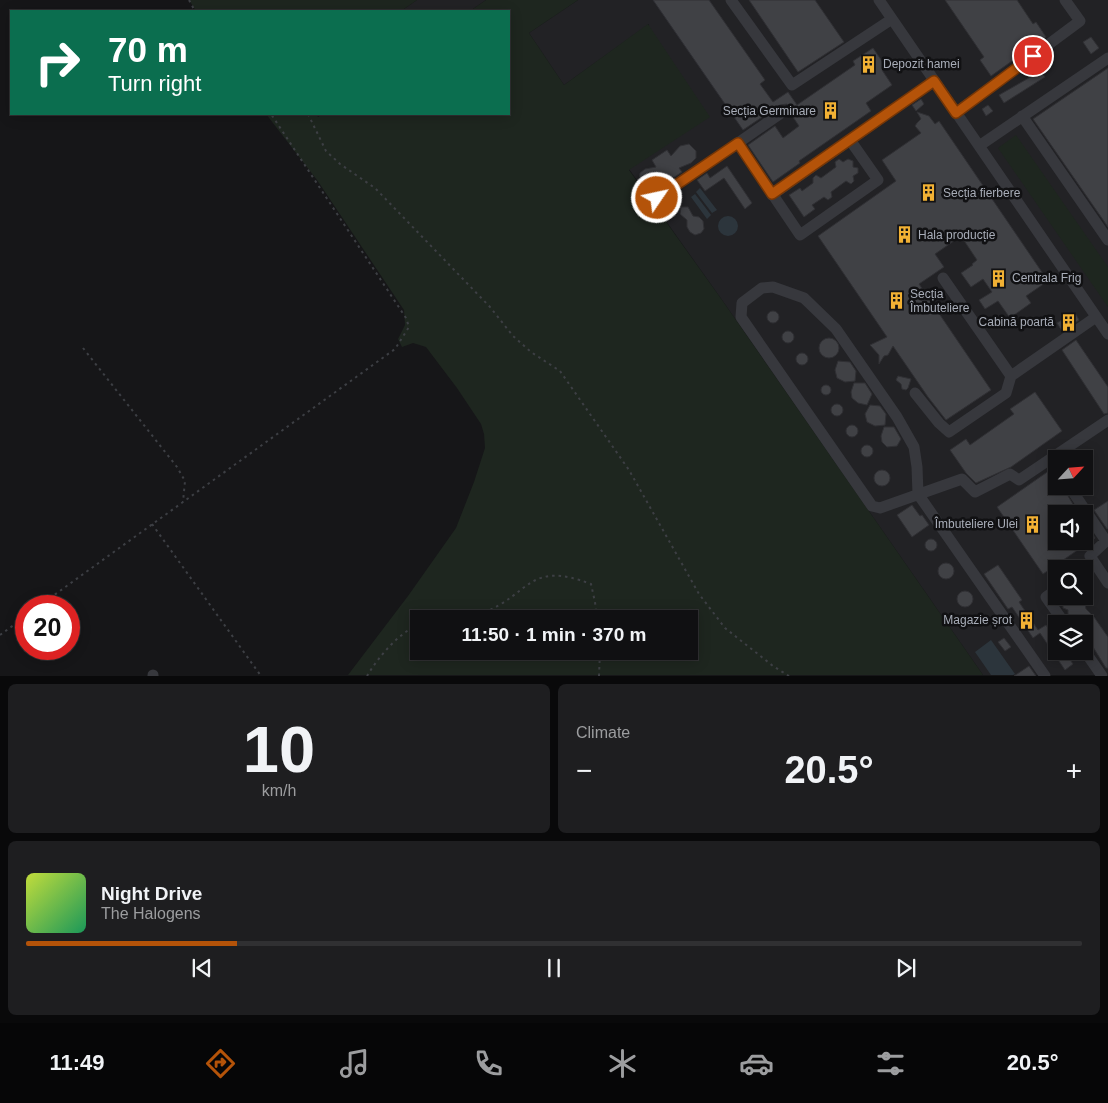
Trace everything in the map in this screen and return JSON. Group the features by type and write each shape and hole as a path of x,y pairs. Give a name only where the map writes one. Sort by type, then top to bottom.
{"street":[{"path":"731,0 792,85 892,19"},
{"path":"879,0 1108,334"},
{"path":"956,113 1080,21 1065,0"},
{"path":"979,146 1108,58"},
{"path":"772,194 934,81"},
{"path":"657,198 784,111"},
{"path":"1022,116 1108,240"},
{"path":"738,143 800,235 878,180 850,140"},
{"path":"943,278 1011,376"},
{"path":"1045,676 918,494 914,447 898,416 836,329 804,298 773,287 762,288 742,302 741,317 872,506 880,508 918,494 962,479 975,492 1010,474 1020,480 1048,466"},
{"path":"915,392 939,424 950,432 1006,393 1011,376 1096,317"},
{"path":"1070,450 1108,420"},
{"path":"1075,495 1106,541 1090,556 1108,583"},
{"path":"1091,660 1102,676"}],"path":[{"path":"54,595 395,348 409,327 406,318 272,115"},
{"path":"308,115 326,151 340,164 375,188 490,307 513,336 531,352 560,371 629,470 699,594 724,628 789,676"},
{"path":"83,348 177,467 186,481 184,502"},
{"path":"152,524 261,676"},
{"path":"488,610 501,603 536,578 548,575 580,580 591,584 596,610"},
{"path":"0,635 15,624"},
{"path":"367,676 376,661 410,630"},
{"path":"599,676 600,660"}],"shaded area":[{"path":"189,0 417,0 402,10 195,10"},
{"path":"417,0 486,0 471,10 402,10"},
{"path":"486,0 578,0 529,33 564,85 648,24 710,117 629,170 722,300 983,675 348,675 408,596 456,528 485,448 481,424 426,347 413,343 402,347 398,339 405,325 404,310 317,180 267,115 317,115 318,117 321,115 510,115 510,10 471,10"},
{"path":"578,0 1108,0 1108,675 983,675 629,169 649,24 564,85 529,33"},
{"path":"1016,135 1108,267 1108,307 998,148"},
{"path":"700,188 717,210 712,213 696,192"},
{"path":"695,194 711,215 707,219 691,197"},
{"path":"728,216 735,219 738,226 735,233 728,236 721,233 718,226 721,219"},
{"path":"991,640 1015,674 991,675 975,652"}],"building":[{"path":"653,0 709,0 765,80 760,84 773,102 788,92 797,105 855,65 853,61 873,48 886,67 882,70 892,85 866,103 871,111 799,161 800,163 773,182 748,145 775,126 783,138 799,126 791,114 790,107 787,104 780,105 743,130"},
{"path":"749,0 815,0 844,42 798,72"},
{"path":"945,0 1017,0 1033,24 1036,22 1046,37 991,76 980,60 984,57"},
{"path":"1091,37 1099,48 1091,54 1083,42"},
{"path":"1108,68 1108,227 1033,119"},
{"path":"1041,71 1045,77 1004,103 999,95"},
{"path":"921,99 924,104 916,111 912,105"},
{"path":"988,105 993,111 986,116 982,109"},
{"path":"917,112 929,116 935,124 939,121 1048,281 1026,296 1031,303 1010,318 998,301 985,309 979,300 992,292 983,279 971,287 961,273 977,260 961,236 935,254 944,267 919,284 991,390 946,420 893,346 888,355 884,356 879,364 879,355 870,345 887,337 818,236 896,181 882,160 921,133 915,126 921,119"},
{"path":"689,144 696,151 696,158 691,163 679,168 682,172 667,182 663,176 657,185 651,188 642,186 639,180 640,173 645,169 656,167 652,160 667,150 671,156 680,146"},
{"path":"839,159 843,162 848,159 853,161 853,167 858,168 858,173 853,176 854,181 851,184 846,181 831,192 832,197 828,200 824,197 812,205 815,209 804,217 789,195 800,188 802,191 813,183 813,178 816,175 821,178 836,167 835,162"},
{"path":"727,166 752,203 745,209 724,178 705,191 697,180 707,173 710,178"},
{"path":"679,192 681,198 679,203 671,201 670,199"},
{"path":"681,207 688,207 693,216 699,217 703,221 704,229 701,233 695,235 690,232 687,227 687,220 680,214"},
{"path":"775,311 778,312 778,322 771,323 768,322 767,315 768,312"},
{"name":"Cabină poartă","path":"1075,313 1079,320 1062,331 1057,323"},
{"path":"790,331 793,332 793,342 786,343 783,342 782,335 783,332"},
{"path":"829,338 836,341 839,348 836,355 829,358 822,355 819,348 822,341"},
{"path":"1076,340 1108,387 1108,413 1104,414 1062,350"},
{"path":"804,353 807,354 807,364 800,365 797,364 796,357 797,354"},
{"path":"838,361 850,362 856,371 855,381 845,382 837,378 835,370"},
{"path":"898,376 911,379 906,390 902,389 901,384 896,380"},
{"path":"854,383 865,383 872,394 867,405 858,403 852,398 851,392"},
{"path":"824,385 828,385 831,390 830,394 824,395 821,392 821,388"},
{"path":"1035,392 1062,431 1011,467 976,483 966,473 950,450 966,439 970,445 1014,414 1010,409"},
{"path":"839,404 842,405 842,415 835,416 832,415 831,408 832,405"},
{"path":"870,405 880,406 886,414 885,425 875,426 867,422 865,414"},
{"path":"854,425 857,426 857,436 850,437 847,436 846,429 847,426"},
{"path":"884,427 894,427 901,439 897,446 887,447 882,442 881,436"},
{"path":"869,445 872,446 872,456 865,457 862,456 861,449 862,446"},
{"path":"879,470 885,470 890,475 888,484 879,486 874,481 874,475"},
{"name":"Îmbuteliere Ulei","path":"1048,471 1048,495 1067,495 1074,505 1048,505 1048,550 1078,550 1063,560 1048,560 1048,571 1043,574 997,507"},
{"path":"1108,501 1108,528 1107,529 1094,510"},
{"path":"912,505 929,525 912,537 897,515"},
{"path":"933,539 936,540 936,550 929,551 926,550 925,543 926,540"},
{"path":"943,563 949,563 954,568 952,577 943,579 938,574 938,568"},
{"path":"998,565 1022,600 1019,602 1038,630 1046,625 1048,628 1048,645 1040,633 1033,638 1012,607 1008,609 984,574"},
{"path":"962,591 968,591 973,596 971,605 962,607 957,602 957,596"},
{"path":"1063,605 1085,605 1086,609 1092,615 1069,615 1068,610 1063,608"},
{"path":"1093,616 1108,637 1108,668 1106,668 1093,647"},
{"path":"1004,638 1011,647 1005,651 998,642"},
{"path":"1058,660 1070,660 1073,664 1065,670"},
{"path":"1029,666 1036,676 1014,676"}],"place":[{"name":"Depozit hamei","path":"869,64"},
{"name":"Secția Germinare","path":"830,111"},
{"name":"Secția fierbere","path":"929,193"},
{"name":"Hala producție","path":"904,235"},
{"name":"Centrala Frig","path":"998,278"},
{"name":"Secția Îmbuteliere","path":"896,301"},
{"name":"Cabină poartă","path":"1068,322"},
{"name":"Îmbuteliere Ulei","path":"1032,524"},
{"name":"Magazie șrot","path":"1026,620"}],"route":[{"path":"657,198 738,143 772,194 934,81 956,113 1033,56"}]}
